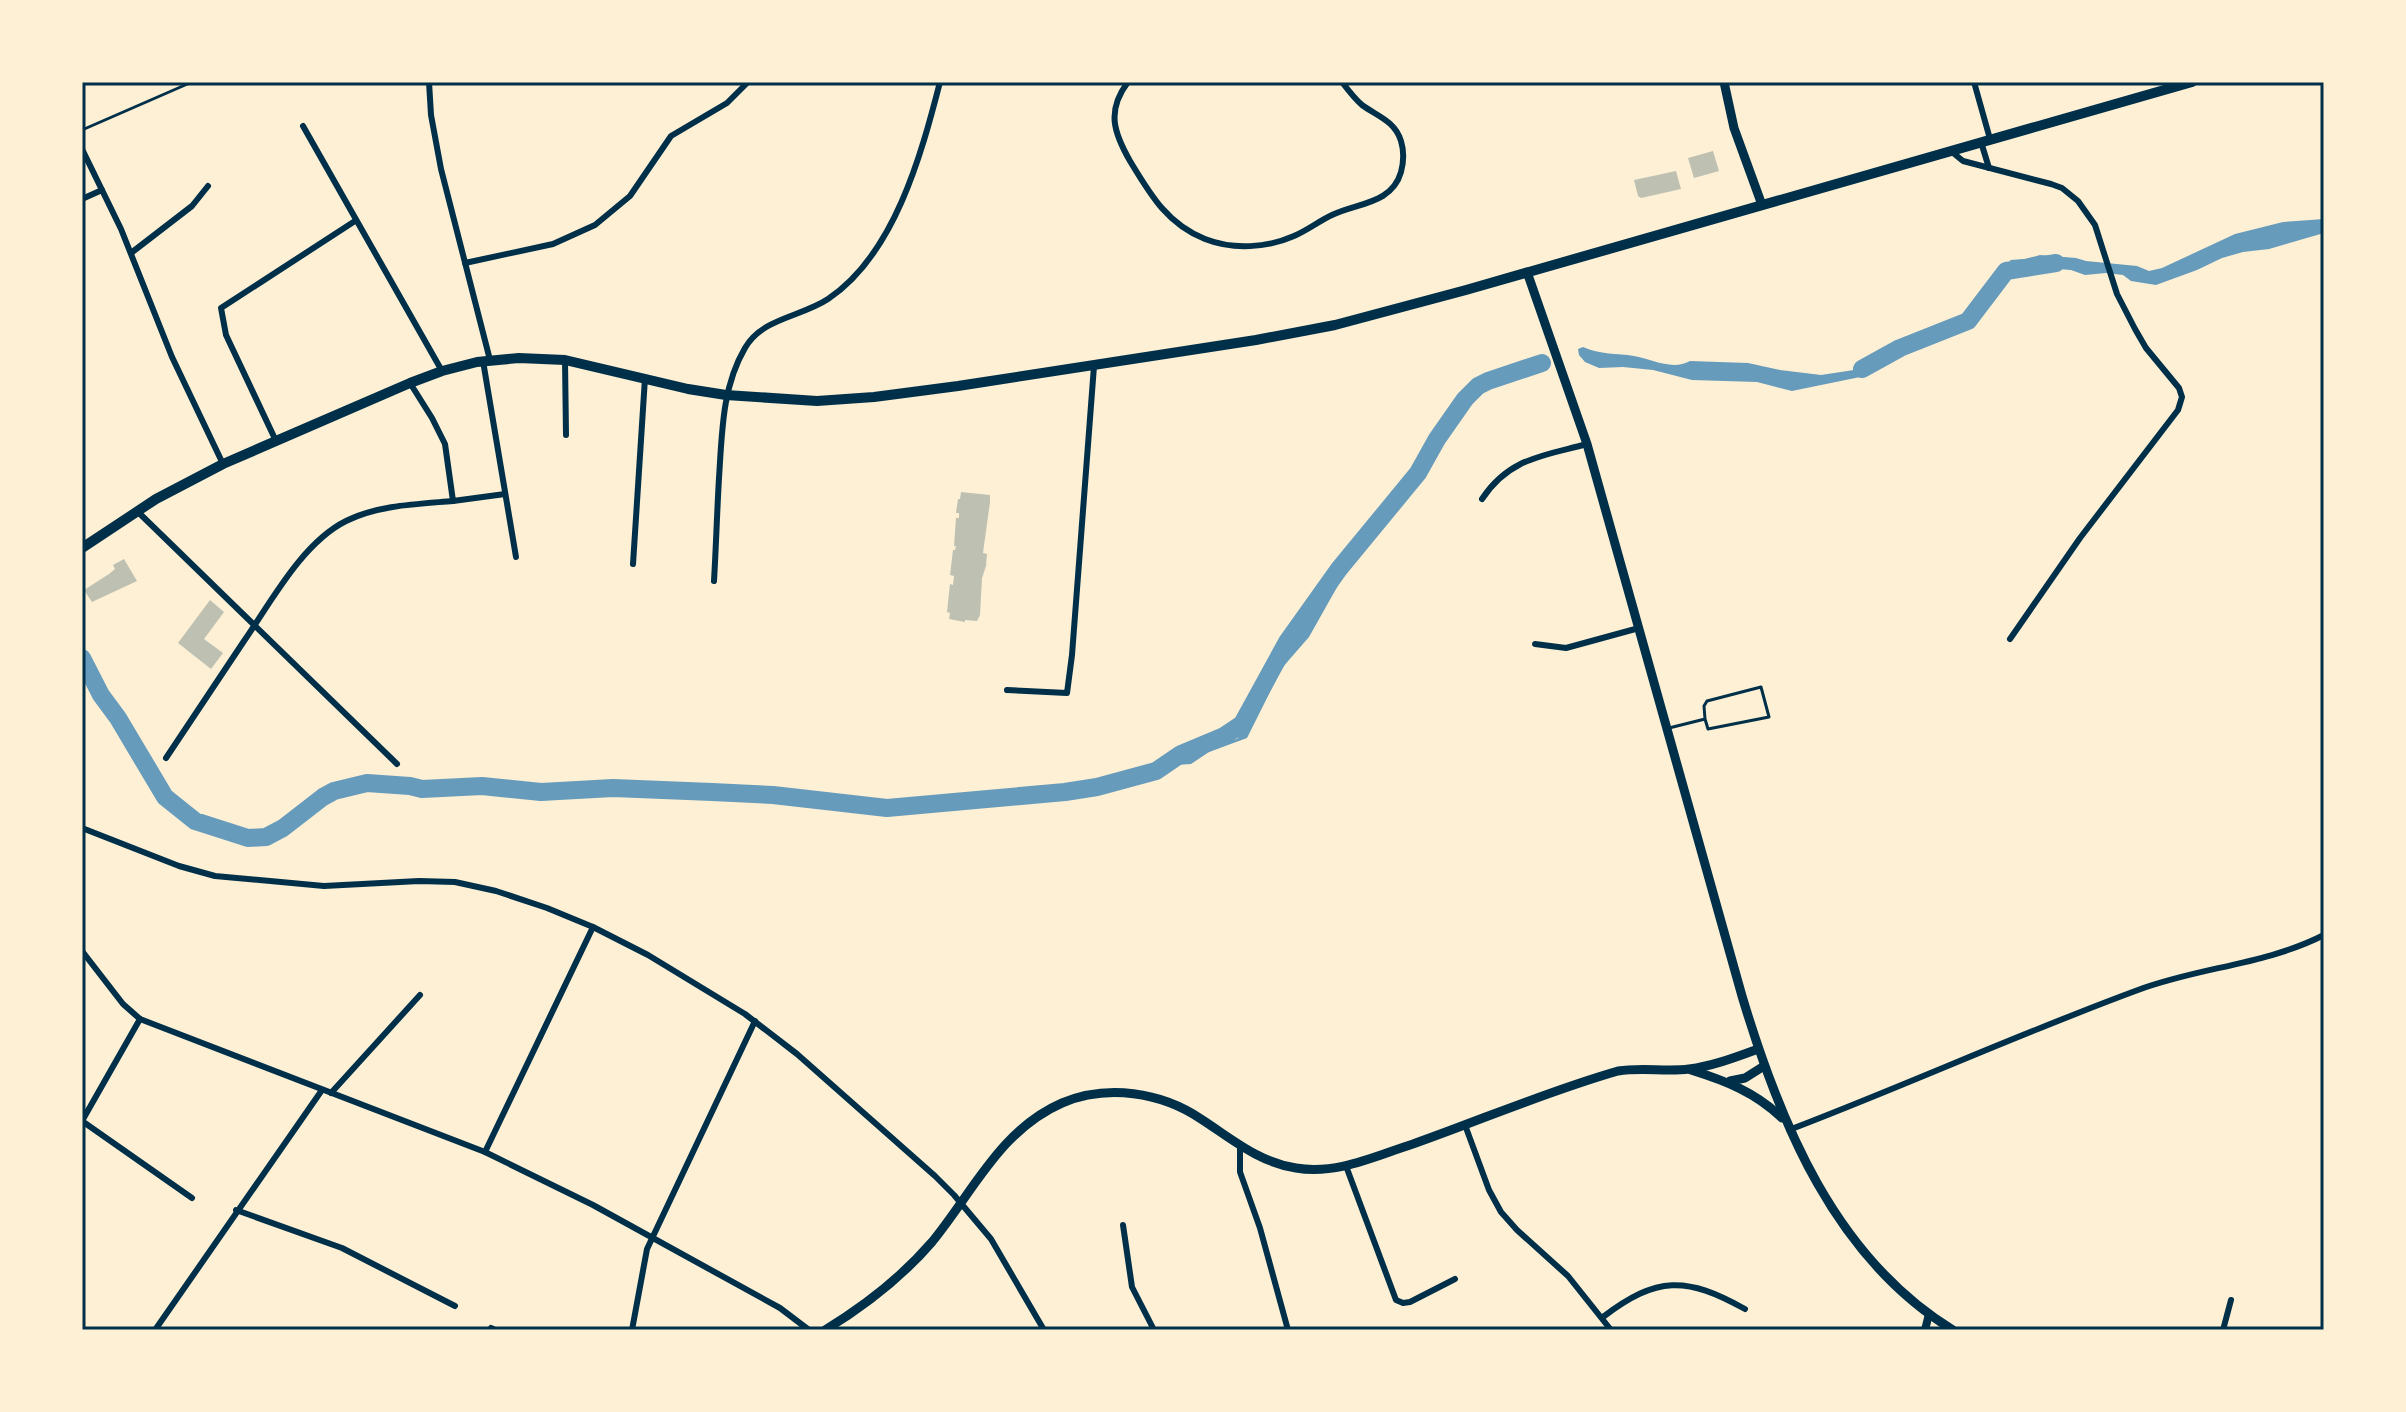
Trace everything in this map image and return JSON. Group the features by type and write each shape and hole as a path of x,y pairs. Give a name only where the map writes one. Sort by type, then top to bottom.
{"main road":[{"path":"1724,82 1730,116 1762,205"},
{"path":"82,548 137,511 223,464 410,383 442,371 487,361 529,358 565,360 726,395 802,401 856,399 1268,338 1335,325 1527,272 2192,82"},
{"path":"1527,272 1587,444 1758,1049 1787,1126 1824,1196 1850,1234 1882,1272 1949,1329"},
{"path":"825,1330 864,1306 901,1275 930,1244 997,1152 1020,1129 1060,1104 1087,1096 1121,1093 1153,1097 1192,1113 1262,1159 1295,1168 1324,1170 1346,1166 1618,1071 1687,1069 1758,1049"},
{"path":"1727,1081 1742,1079 1764,1066"},
{"path":"1687,1069 1727,1081 1763,1101 1787,1126"}],"street":[{"path":"429,82 436,144 487,361 516,557"},
{"path":"465,263 553,244 595,225 630,196 671,136 727,103 748,82"},
{"path":"714,581 723,418 726,395 744,349 756,334 773,323 805,312 827,300 850,282 872,258 908,184 940,82"},
{"path":"1128,82 1118,101 1114,128 1123,149 1157,203 1172,220 1194,234 1219,243 1245,246 1295,236 1334,214 1379,198 1398,179 1404,153 1398,134 1389,122 1357,101 1342,82"},
{"path":"1974,82 1989,168"},
{"path":"303,126 442,371"},
{"path":"82,149 131,253 172,357 223,464"},
{"path":"1952,151 1963,161 2051,184 2071,195 2085,210 2095,225 2122,305 2142,342 2179,388 2181,404 2080,538 2010,639"},
{"path":"131,253 192,206 208,186"},
{"path":"82,199 102,190"},
{"path":"276,441 226,335 221,313 224,305 355,221"},
{"path":"565,360 566,435"},
{"path":"1007,690 1067,693 1094,366"},
{"path":"633,564 645,378"},
{"path":"410,383 442,438 453,501"},
{"path":"1482,499 1493,483 1514,467 1533,458 1587,444"},
{"path":"166,758 301,560 335,527 367,513 505,494"},
{"path":"137,511 397,764"},
{"path":"1535,644 1566,648 1639,628"},
{"path":"82,828 179,866 215,876 324,886 455,882 521,899 593,927 681,973 755,1021 925,1167 991,1239 1044,1330"},
{"path":"485,1152 593,927"},
{"path":"1787,1126 2142,988 2267,958 2324,935"},
{"path":"82,951 123,1004 140,1019 485,1152 538,1176 780,1308 809,1330"},
{"path":"331,1093 420,995"},
{"path":"140,1019 82,1121 192,1198"},
{"path":"632,1330 644,1261 653,1237 755,1021"},
{"path":"155,1330 322,1090"},
{"path":"1465,1125 1489,1190 1501,1212 1568,1276 1611,1330"},
{"path":"1240,1147 1240,1172 1260,1228 1288,1330"},
{"path":"1346,1166 1396,1300 1408,1303 1455,1279"},
{"path":"236,1210 342,1248 455,1306"},
{"path":"1123,1225 1132,1287 1154,1330"},
{"path":"1603,1317 1637,1294 1667,1286 1690,1286 1711,1292 1745,1309"},
{"path":"2223,1330 2231,1300"},
{"path":"1925,1330 1929,1314"}],"lane":[{"path":"82,130 192,82"},
{"path":"1761,687 1769,717 1708,729 1705,719 1704,706 1707,701 1761,687"},
{"path":"1667,728 1705,719"}],"water":[{"path":"2324,219 2324,233 2269,249 2222,258 2156,285 2131,281 2123,275 2085,275 2071,270 2015,268 2010,260 2040,255 2137,266 2149,271 2235,234 2283,222"},
{"path":"1583,347 1669,365 1690,361 1748,363 1821,375 1867,368 1879,349 1885,353 1879,368 1865,376 1792,391 1757,382 1692,380 1653,370 1599,368 1585,362 1579,355 1578,349"},
{"path":"1354,543 1350,563 1336,589 1309,637 1282,668 1247,738 1209,752 1191,764 1176,765 1179,760 1209,745 1237,739 1257,714 1293,640 1348,563"}],"building":[{"path":"1713,151 1719,171 1694,178 1688,158"},
{"path":"1676,171 1681,189 1641,198 1638,196 1634,180"},
{"path":"961,492 990,495 980,615 977,621 965,622 949,619 950,613 947,612 950,584 953,585 954,576 950,575"},
{"path":"124,559 137,581 92,602 84,590 109,574 115,569 113,565"},
{"path":"210,600 224,612 204,639 223,653 211,669 178,643"}],"waterway":[{"path":"1862,369 1900,348 1968,321 2006,271 2056,263"},
{"path":"82,658 101,695 165,797 195,821 248,838 266,837 334,791 367,783 422,789 482,786 541,792 613,788 712,792 773,795 887,808 1097,787 1156,771 1181,754 1224,736 1242,724 1287,642 1339,569 1418,473 1465,399 1488,381 1542,363"}]}
